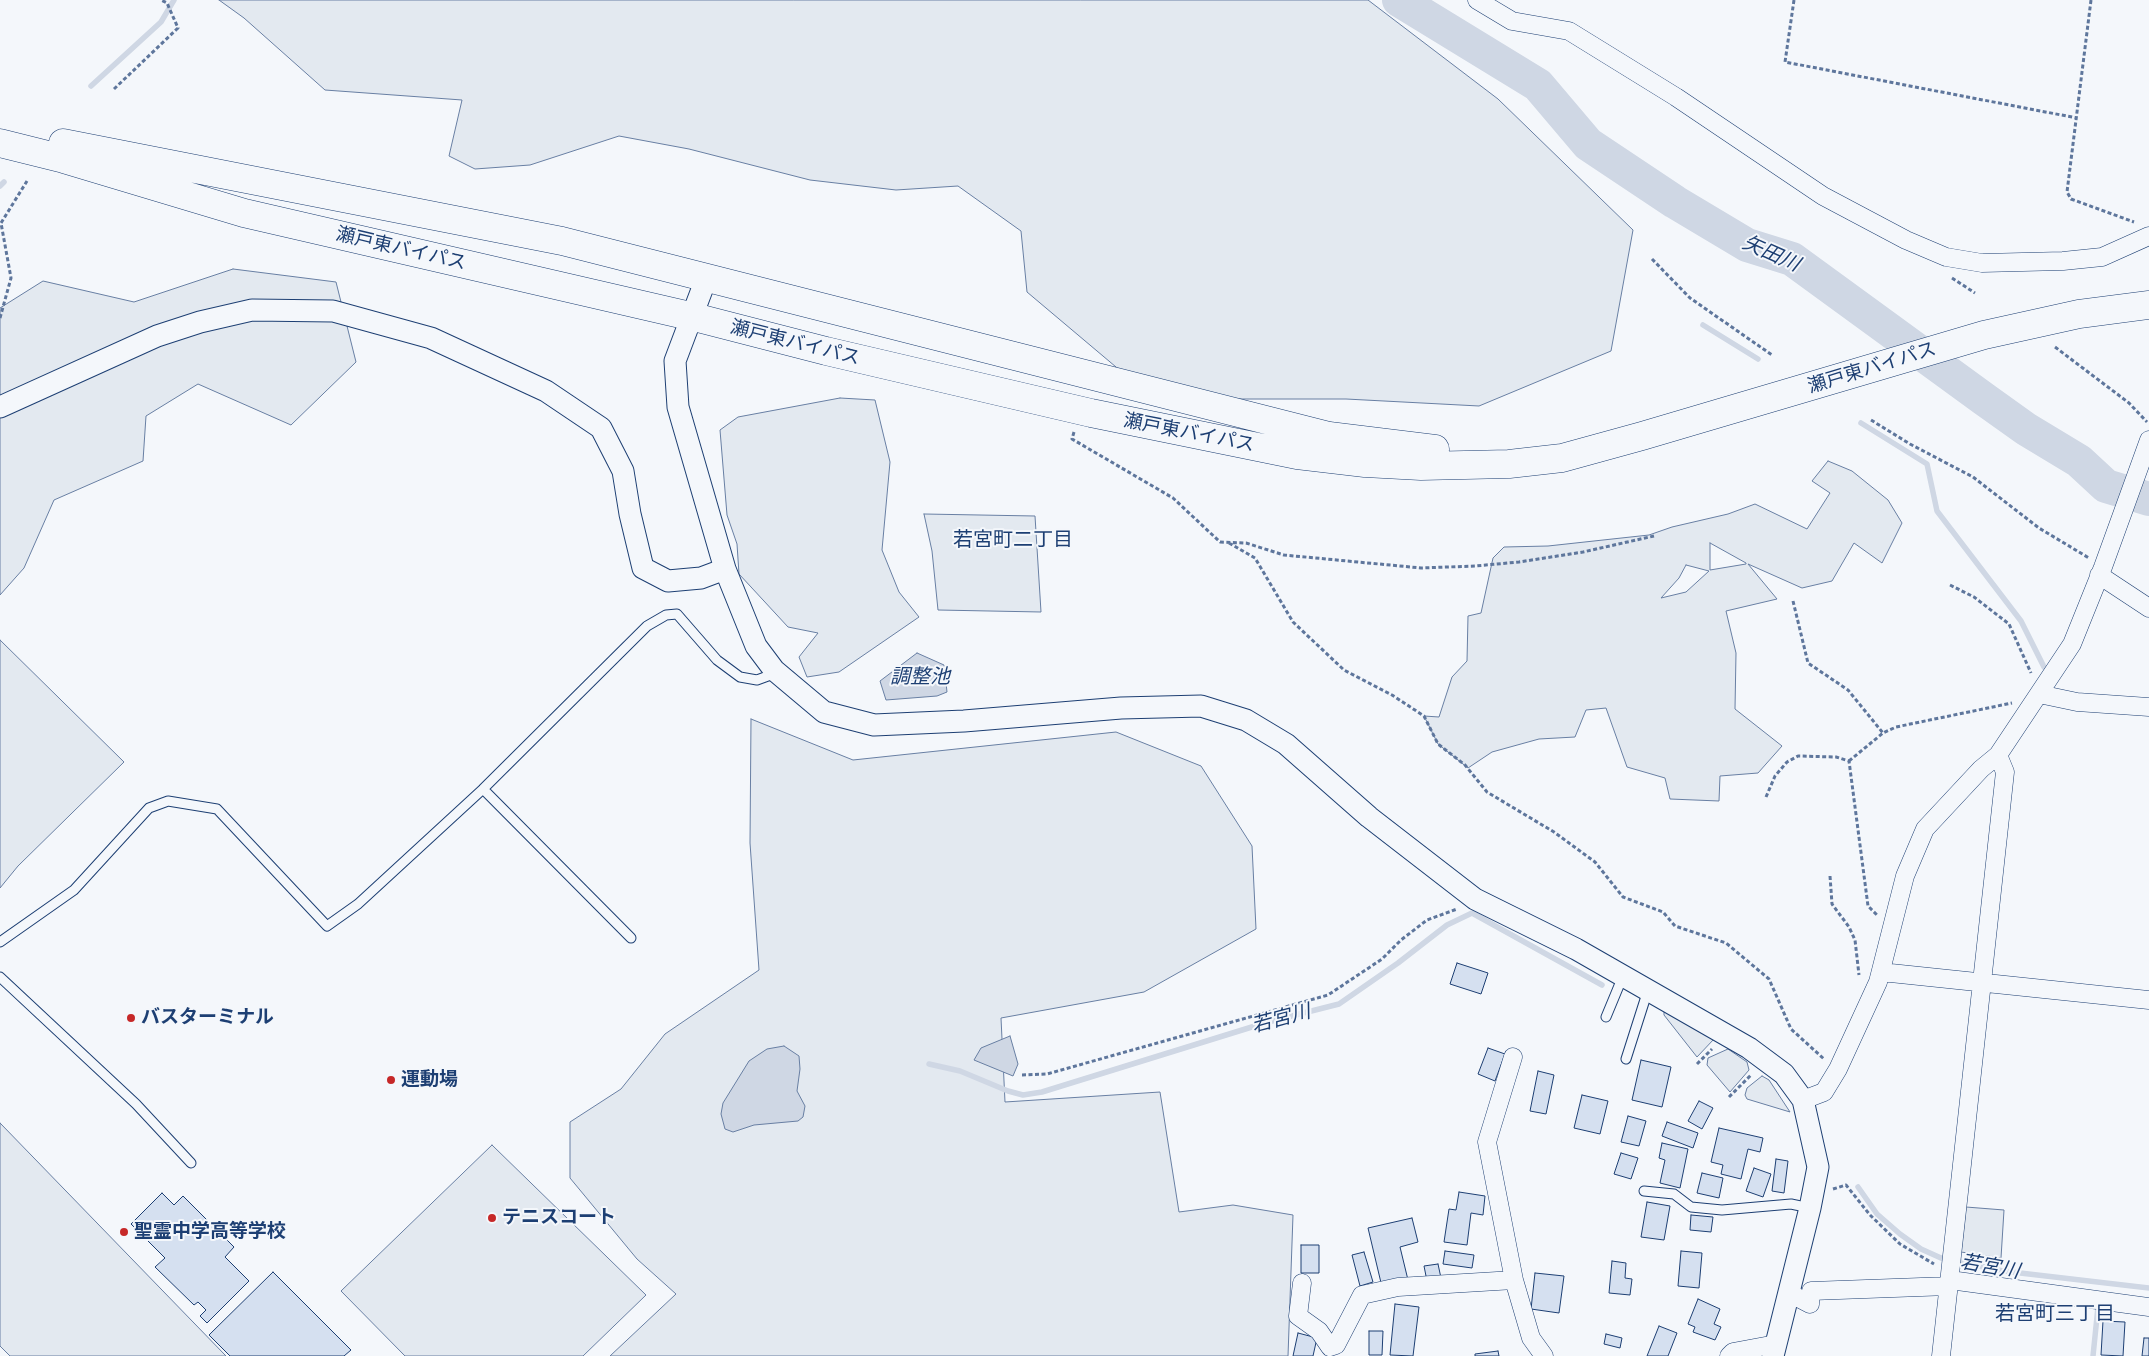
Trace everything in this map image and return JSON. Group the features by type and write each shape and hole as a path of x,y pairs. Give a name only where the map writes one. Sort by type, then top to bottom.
{"highway":[{"name":"瀬戸東バイパス","path":"0,131 208,170 562,241 1329,436 1430,449 1599,447"},
{"name":"瀬戸東バイパス","path":"0,143 64,159 244,213 694,317 826,351 1078,410 1297,455 1365,463 1421,466 1509,464 1562,458 1984,335 2079,314 2149,305"}],"street":[{"path":"1477,0 1512,21 1569,31 1676,97 1823,196 1906,240 1946,257 1982,263 2011,264 2063,262 2102,257 2145,230"},
{"path":"706,279 694,317 675,361 678,406 725,569 756,646 777,672 824,712 874,725 964,721 1121,708 1201,706 1246,720 1286,744 1369,817 1475,899 1576,949 1749,1048 1784,1074 1804,1100 1818,1167 1810,1208 1774,1350 1733,1352 1728,1356"},
{"path":"0,407 157,336 200,322 252,310 334,311 431,338 546,391 601,428 623,471 630,514 643,568 668,581 701,578 725,569"},
{"path":"1804,1100 1824,1092 1838,1069 1881,972 1905,876 1925,829 1981,769 1998,755 2072,644 2149,440"},
{"path":"2101,571 2149,608"},
{"path":"2035,700 2149,707"},
{"path":"1941,1356 2005,772 1998,755"},
{"path":"1881,972 1982,981 2149,1000"},
{"path":"1512,1057 1487,1142 1514,1280 1531,1338 1544,1356"},
{"path":"1789,1293 1810,1304 1811,1291 1950,1272 2149,1307"},
{"path":"1302,1283 1298,1316 1319,1331 1330,1347 1336,1345 1362,1295 1398,1287 1514,1280"}],"lane":[{"path":"0,942 74,890 149,808 168,801 217,808 327,926 358,904 483,789 647,626 666,615 677,614 717,660 740,677 757,680 777,672"},
{"path":"483,789 631,938"},
{"path":"0,976 136,1104 191,1163"},
{"path":"1606,1017 1623,976"},
{"path":"1626,1059 1648,990"},
{"path":"1644,1191 1674,1194 1691,1207 1722,1210 1791,1204 1810,1208"}],"path":[{"path":"114,89 178,28 166,3 161,0"},
{"path":"1794,0 1786,62 2077,118"},
{"path":"2091,0 2067,192 2070,199 2145,230"},
{"path":"0,318 11,278 1,223 27,181"},
{"path":"1652,259 1690,298 1772,355"},
{"path":"2055,347 2129,403 2149,424"},
{"path":"1078,410 1072,439 1173,498 1220,542 1246,543 1284,555 1421,568 1519,562 1583,552 1654,536"},
{"path":"1871,420 1910,444 1974,477 2039,528 2101,571"},
{"path":"1229,543 1255,558 1293,622 1344,670 1392,695 1424,716 1438,744 1465,765 1487,792 1554,832 1596,862 1623,897 1663,912 1675,926 1726,943 1769,979 1791,1029 1838,1069"},
{"path":"1849,761 1883,733 1896,727 2011,703 2035,700 2025,655 2009,624 1974,597 1950,585"},
{"path":"1793,601 1808,662 1848,690 1883,733"},
{"path":"1766,797 1775,776 1787,762 1798,756 1836,757 1849,761"},
{"path":"1849,761 1868,906 1891,930"},
{"path":"1830,876 1832,904 1849,927 1855,940 1860,973 1857,982"},
{"path":"1022,1075 1047,1074 1328,995 1382,959 1400,940 1427,920 1452,912 1475,899"},
{"path":"1729,1097 1766,1060"},
{"path":"1816,1175 1834,1190 1846,1185 1870,1215 1900,1244 1950,1272"}],"shaded area":[{"path":"219,0 1368,0 1498,99 1633,230 1611,351 1479,406 1346,399 1230,399 1135,383 1027,292 1021,231 958,186 896,190 810,180 689,149 619,136 530,165 475,169 449,156 462,100 325,90 244,18"},
{"path":"233,269 336,282 356,362 291,425 198,384 146,416 143,461 54,500 24,568 0,595 0,308 43,281 134,302"},
{"path":"840,398 875,400 890,462 882,550 899,592 919,617 839,672 807,677 799,657 818,633 788,627 739,574 737,544 727,515 720,430 738,417"},
{"path":"1828,461 1852,471 1888,500 1902,523 1882,563 1854,543 1832,581 1802,588 1748,564 1777,599 1726,611 1736,653 1735,709 1782,746 1758,773 1720,776 1719,801 1670,799 1665,778 1627,767 1606,708 1586,710 1575,737 1539,739 1492,752 1468,768 1438,744 1424,716 1439,717 1452,677 1467,661 1468,616 1481,613 1493,558 1504,547 1548,546 1649,535 1672,527 1728,514 1755,504 1807,529 1830,493 1812,481","holes":["1710,543 1746,563 1746,564 1710,570","1686,565 1709,571 1686,592 1661,598 1679,578"]},
{"path":"924,514 1035,516 1041,612 938,610 932,551"},
{"path":"0,640 124,762 18,866 0,888"},
{"path":"751,719 853,760 1116,732 1201,766 1252,846 1256,929 1144,992 1001,1018 1005,1102 1160,1092 1179,1212 1233,1205 1293,1215 1288,1356 610,1356 676,1294 637,1259 570,1178 570,1122 621,1089 665,1034 759,970 750,843"},
{"path":"1664,1011 1714,1039 1697,1057 1664,1015"},
{"path":"1728,1049 1747,1062 1749,1070 1730,1092 1707,1065 1708,1058"},
{"path":"1762,1076 1769,1080 1790,1112 1747,1099 1745,1095 1747,1088"},
{"path":"0,1123 226,1356 10,1356 0,1346"},
{"name":"テニスコート","path":"492,1145 646,1295 583,1356 405,1356 341,1291"},
{"path":"1966,1207 2004,1210 2001,1258 1961,1252"}],"water":[{"name":"調整池","path":"917,653 944,665 947,692 937,696 886,700 880,681"},
{"path":"1010,1036 1018,1064 1013,1076 974,1060 981,1048"},
{"path":"784,1046 799,1056 800,1069 797,1091 805,1106 803,1117 798,1121 754,1125 733,1132 725,1129 721,1114 723,1103 749,1061 767,1049"}],"building":[{"path":"1457,963 1488,973 1481,994 1450,984"},
{"path":"1488,1048 1505,1054 1495,1081 1478,1074"},
{"path":"1641,1060 1671,1067 1662,1107 1632,1100"},
{"path":"1538,1071 1554,1075 1546,1114 1530,1111"},
{"path":"1582,1095 1608,1101 1600,1134 1574,1128"},
{"path":"1699,1101 1713,1108 1702,1129 1688,1121"},
{"path":"1628,1116 1646,1121 1639,1146 1621,1142"},
{"path":"1667,1122 1698,1133 1693,1148 1662,1136"},
{"path":"1719,1128 1763,1138 1760,1152 1748,1149 1741,1179 1721,1174 1723,1165 1711,1162"},
{"path":"1662,1143 1688,1149 1680,1188 1660,1183 1665,1160 1659,1158"},
{"path":"1621,1153 1638,1158 1631,1179 1614,1174"},
{"path":"1776,1159 1788,1161 1784,1193 1772,1191"},
{"path":"1754,1168 1771,1174 1763,1197 1746,1191"},
{"path":"1702,1173 1723,1178 1719,1198 1697,1193"},
{"path":"1459,1192 1485,1196 1483,1215 1471,1213 1467,1245 1444,1242 1449,1209 1456,1210"},
{"path":"162,1193 174,1205 183,1196 234,1247 225,1257 249,1281 207,1323 200,1316 206,1310 198,1302 194,1305 155,1267 165,1258 131,1224"},
{"path":"1647,1202 1670,1206 1664,1240 1641,1237"},
{"path":"1691,1215 1713,1217 1711,1232 1690,1230"},
{"path":"1412,1218 1418,1242 1400,1247 1408,1280 1382,1287 1368,1228"},
{"path":"1301,1245 1319,1245 1319,1273 1301,1273"},
{"path":"1445,1251 1474,1255 1472,1268 1443,1264"},
{"path":"1681,1251 1702,1253 1699,1288 1678,1286"},
{"path":"1364,1252 1373,1282 1360,1286 1352,1255"},
{"path":"1612,1261 1626,1263 1625,1278 1632,1279 1630,1295 1609,1293"},
{"path":"1438,1264 1441,1278 1427,1281 1424,1266"},
{"path":"273,1272 351,1350 344,1356 230,1356 209,1335"},
{"path":"1535,1273 1564,1276 1559,1313 1531,1309"},
{"path":"1698,1299 1720,1309 1714,1324 1721,1327 1715,1340 1693,1332 1695,1327 1688,1324"},
{"path":"1395,1304 1419,1307 1413,1356 1390,1355"},
{"path":"2103,1321 2125,1322 2123,1356 2101,1355"},
{"path":"1659,1326 1677,1333 1668,1356 1647,1356"},
{"path":"1369,1331 1383,1331 1382,1355 1369,1355"},
{"path":"1298,1333 1317,1338 1313,1356 1293,1356"},
{"path":"1606,1334 1622,1338 1620,1348 1604,1344"},
{"path":"2144,1338 2149,1338 2149,1356 2142,1356"},
{"path":"1498,1351 1499,1356 1475,1356 1475,1354"}],"waterway":[{"path":"91,86 161,22 174,0"},
{"name":"矢田川","path":"1399,0 1538,85 1588,144 1675,202 1747,245 1792,259 2026,429 2079,461 2106,486 2149,499"},
{"path":"0,186 4,182"},
{"path":"1703,325 1758,359"},
{"path":"1861,423 1927,464 1937,511 2021,621 2044,667"},
{"name":"若宮川","path":"929,1064 960,1071 1008,1091 1023,1095 1042,1092 1268,1022 1339,1004 1398,963 1447,925 1472,913 1602,985"},
{"name":"若宮川","path":"1858,1187 1877,1214 1900,1234 1921,1249 1941,1258 2003,1271 2149,1288"},
{"path":"2093,1356 2098,1307"}],"place":[{"name":"バスターミナル","path":"131,1018"},
{"name":"運動場","path":"391,1080"},
{"name":"テニスコート","path":"492,1218"},
{"name":"聖霊中学高等学校","path":"124,1232"}],"district":[{"name":"若宮町二丁目","path":"1013,540"},
{"name":"若宮町三丁目","path":"2055,1314"}]}
